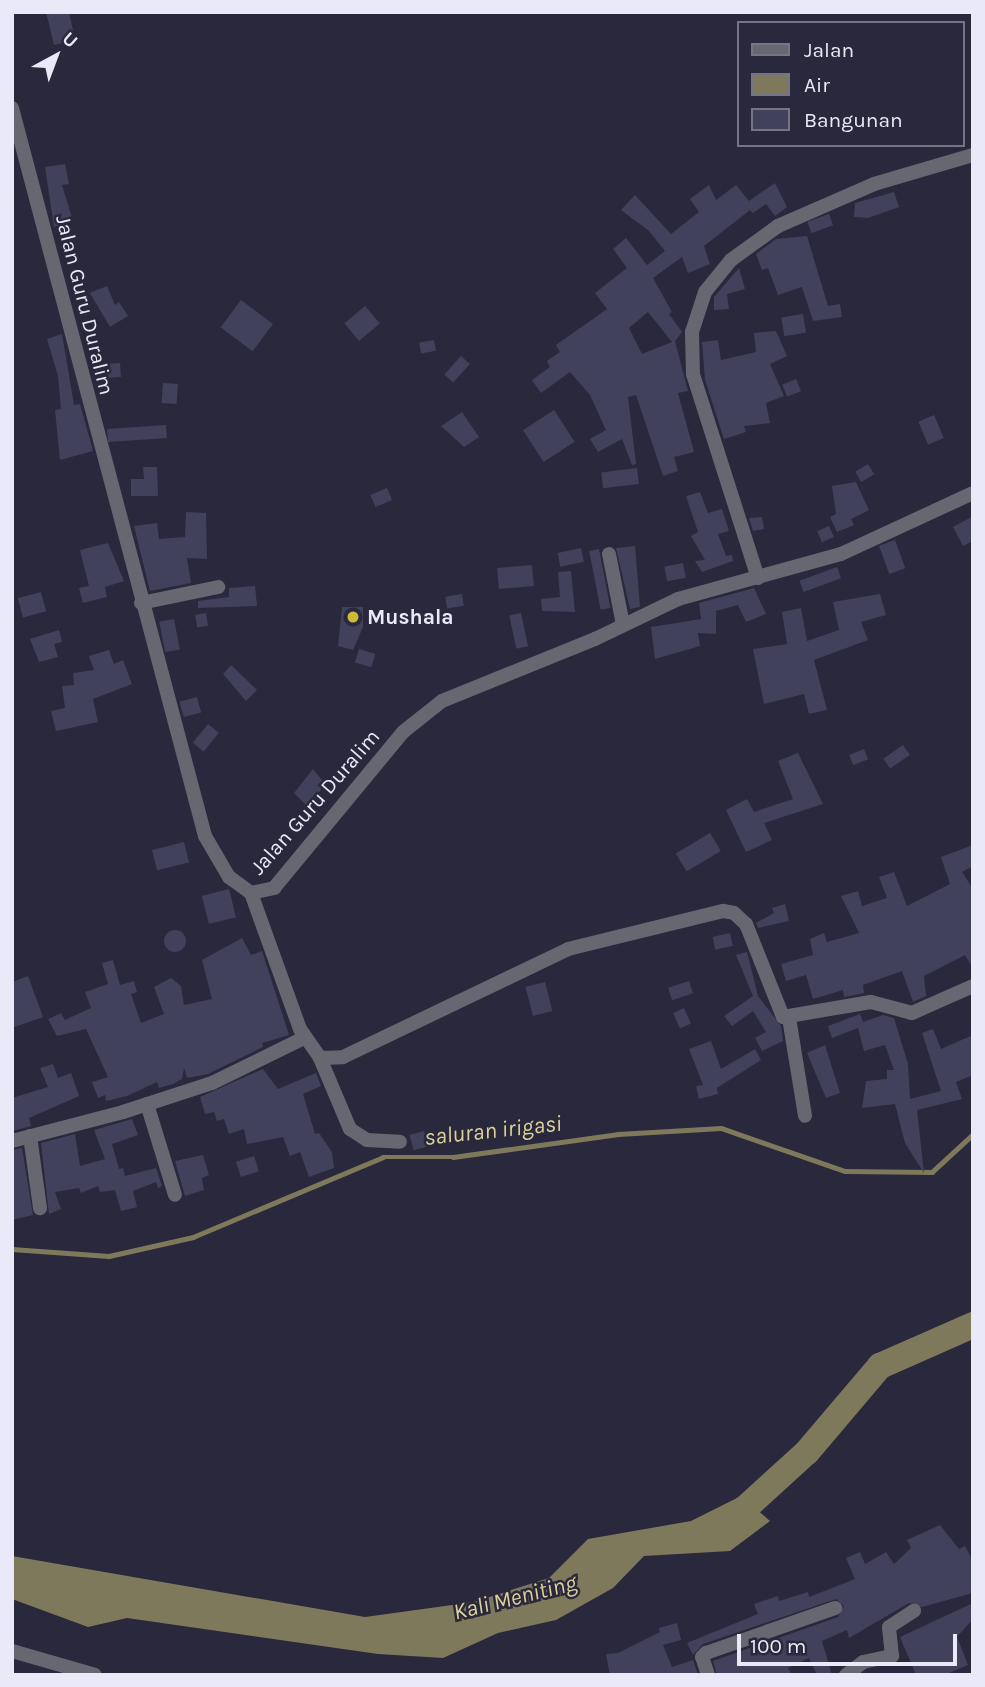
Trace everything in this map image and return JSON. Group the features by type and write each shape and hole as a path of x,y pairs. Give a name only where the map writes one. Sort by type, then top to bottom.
{"street":[{"name":"Jalan Guru Duralim","path":"12,108 141,603 205,836 229,877 251,893 274,888 423,712 458,693 623,625 678,599 841,554 915,523 973,493"},
{"path":"758,578 693,374 692,332 705,292 731,260 778,226 874,184 973,155"},
{"path":"610,554 623,625"},
{"path":"141,603 218,587"},
{"path":"251,893 304,1038 320,1058 349,1129 367,1140 400,1142"},
{"path":"320,1058 342,1057 568,949 723,911 743,920 776,1007 782,1016 789,1017 862,1003 920,1012 973,986"},
{"path":"789,1017 805,1116"},
{"path":"12,1140 147,1104 212,1083 304,1038"},
{"path":"147,1104 175,1195"},
{"path":"30,1136 40,1208"},
{"path":"708,1675 702,1657 706,1653 835,1608"},
{"path":"846,1675 863,1662 892,1656 889,1627 914,1611"},
{"path":"12,1651 95,1675"}],"water":[{"path":"741,1496 770,1521 730,1551 644,1556 613,1588 556,1620 498,1633 443,1658 378,1654 127,1618 88,1627 12,1599 12,1556 365,1617 474,1602 549,1578 588,1539 691,1521"}],"building":[{"path":"46,12 69,12 75,40 54,45"},
{"path":"65,164 69,184 62,185 73,221 54,227 45,167"},
{"path":"775,183 787,207 775,216 766,204 753,213 750,210 704,246 710,264 688,273 682,257 653,278 672,312 669,314 682,332 675,341 688,391 678,393 694,452 674,457 678,471 663,476 636,395 628,397 636,464 632,465 622,439 598,452 590,439 606,430 590,395 570,372 541,393 532,380 550,367 547,361 560,352 556,345 607,309 595,293 627,268 613,249 626,238 647,265 665,251 649,231 621,210 635,195 671,234 699,212 690,199 709,185 716,200 736,185 749,201","holes":["648,312 672,342 642,354 629,328"]},
{"path":"894,192 899,207 868,218 854,217 855,203"},
{"path":"829,214 833,225 811,233 807,222"},
{"path":"807,236 828,306 840,304 842,317 813,321 802,287 778,295 768,268 762,270 756,254 776,239"},
{"path":"739,268 745,289 727,294 729,309 714,310 714,297"},
{"path":"107,286 115,305 119,302 128,316 110,327 90,293"},
{"path":"241,300 273,324 252,351 221,327"},
{"path":"365,306 380,324 359,341 344,323"},
{"path":"803,314 806,333 784,336 781,317"},
{"path":"776,331 787,356 770,364 784,396 766,403 770,423 744,426 746,432 724,439 705,380 702,342 718,340 721,360 756,352 754,333"},
{"path":"62,334 74,405 80,404 93,451 60,460 55,410 61,409 58,376 47,339"},
{"path":"434,340 436,351 421,353 419,343"},
{"path":"461,356 470,364 453,383 444,375"},
{"path":"120,363 121,377 98,379 97,365"},
{"path":"796,379 801,391 787,397 782,385"},
{"path":"163,383 178,384 177,404 162,403"},
{"path":"554,410 575,442 544,462 523,430"},
{"path":"462,412 479,437 464,447 441,426"},
{"path":"934,415 944,438 928,445 918,422"},
{"path":"166,425 167,438 108,442 107,429"},
{"path":"868,464 874,474 861,482 855,472"},
{"path":"143,467 157,467 158,496 131,496 131,479 144,479"},
{"path":"637,468 639,484 603,488 601,472"},
{"path":"856,482 869,510 851,519 854,525 837,532 830,517 836,514 832,486"},
{"path":"387,488 392,500 376,507 370,495"},
{"path":"700,492 708,513 722,509 729,531 718,534 726,556 732,555 733,561 702,572 695,561 705,560 691,536 698,532 686,496"},
{"path":"186,512 206,513 207,559 187,558 191,583 150,591 134,526 157,523 159,539 185,537"},
{"path":"973,516 973,541 963,546 953,527"},
{"path":"762,517 764,529 753,531 749,518"},
{"path":"829,526 834,537 822,542 817,531"},
{"path":"895,540 905,568 889,574 879,546"},
{"path":"108,543 124,581 105,587 107,597 83,603 79,588 89,586 80,550"},
{"path":"635,546 640,607 630,609 616,548"},
{"path":"581,548 584,562 560,567 558,553"},
{"path":"599,549 610,608 601,610 589,551"},
{"path":"683,563 686,578 667,581 664,567"},
{"path":"532,565 534,586 499,589 497,568"},
{"path":"837,567 841,578 804,592 799,581"},
{"path":"571,571 575,612 542,611 541,599 560,597 558,572"},
{"path":"255,586 257,606 198,608 198,601 229,597 229,588"},
{"path":"754,588 766,614 746,622 738,605 716,611 716,634 698,633 700,646 655,659 651,627 701,619 699,603"},
{"path":"41,592 46,611 23,618 18,598"},
{"path":"462,594 464,606 447,609 445,597"},
{"path":"880,594 886,615 861,622 868,640 814,660 827,710 809,714 804,694 764,704 753,649 787,644 782,612 801,608 807,641 839,630 833,602"},
{"path":"342,607 363,607 363,627 353,650 338,646"},
{"path":"206,613 208,626 197,628 195,615"},
{"path":"521,613 528,646 516,649 509,615"},
{"path":"174,619 180,649 165,652 159,622"},
{"path":"59,630 62,642 54,644 58,657 39,662 30,639"},
{"path":"359,649 375,654 371,667 355,662"},
{"path":"109,650 114,664 123,660 132,684 93,699 98,722 56,731 51,711 65,708 62,686 74,685 73,673 94,670 89,656"},
{"path":"231,665 257,690 246,701 223,674"},
{"path":"197,697 201,712 184,717 180,702"},
{"path":"208,724 219,733 204,751 193,743"},
{"path":"903,745 910,755 890,769 883,759"},
{"path":"864,749 868,759 853,765 849,755"},
{"path":"798,753 823,804 764,823 772,840 746,852 726,810 747,799 754,812 793,799 778,761"},
{"path":"313,769 325,784 308,807 294,793"},
{"path":"710,833 721,851 687,872 676,854"},
{"path":"184,842 189,862 157,870 152,850"},
{"path":"973,845 973,866 962,872 973,889 973,968 965,955 924,976 926,996 913,1002 902,971 863,985 864,993 844,997 843,990 813,999 806,975 786,981 781,964 813,955 810,939 824,933 827,942 859,933 841,896 858,891 862,906 887,898 879,877 894,872 907,906 950,884 941,857"},
{"path":"229,889 236,917 209,924 202,896"},
{"path":"785,904 789,921 758,928 756,923 774,913 772,908"},
{"path":"171,930 179,930 186,937 186,945 179,952 171,952 164,945 164,937"},
{"path":"730,933 733,946 715,950 712,937"},
{"path":"242,938 251,955 262,951 289,1035 262,1043 263,1047 208,1074 187,1078 184,1068 182,1079 173,1084 159,1088 157,1082 127,1096 106,1101 105,1095 98,1098 92,1082 108,1077 86,1029 57,1036 48,1019 61,1013 65,1020 91,1008 85,992 108,984 102,963 113,960 120,985 134,981 137,992 131,994 141,1023 164,1014 154,987 171,978 181,986 184,1005 212,999 202,960"},
{"path":"747,952 758,996 781,1026 783,1041 762,1051 755,1038 766,1032 753,1011 732,1026 724,1016 753,996 736,955"},
{"path":"28,976 43,1017 12,1028 12,982"},
{"path":"689,981 693,993 672,1000 668,988"},
{"path":"545,982 552,1011 533,1016 526,987"},
{"path":"684,1008 691,1024 680,1028 673,1013"},
{"path":"860,1014 863,1022 883,1015 894,1018 908,1064 910,1099 941,1091 922,1033 933,1029 941,1049 973,1035 973,1075 956,1082 962,1099 917,1110 924,1173 905,1143 895,1104 862,1108 866,1081 887,1079 887,1070 894,1070 885,1045 864,1051 858,1028 832,1038 828,1026"},
{"path":"711,1041 721,1069 755,1049 761,1060 717,1088 718,1094 699,1099 696,1086 703,1085 689,1049"},
{"path":"825,1045 840,1093 826,1098 807,1053"},
{"path":"53,1064 58,1078 71,1073 79,1096 29,1118 31,1126 12,1131 12,1098 48,1087 40,1068"},
{"path":"263,1069 278,1089 316,1073 321,1086 303,1094 315,1134 319,1133 332,1152 334,1168 309,1177 300,1152 290,1156 283,1137 247,1144 244,1129 229,1134 224,1119 217,1121 214,1112 205,1114 200,1097"},
{"path":"132,1119 138,1135 112,1144 119,1169 123,1168 125,1176 156,1168 162,1186 158,1188 156,1182 133,1191 137,1207 121,1211 115,1190 100,1192 98,1186 81,1193 79,1188 55,1192 61,1209 49,1214 41,1143 75,1134 80,1166 105,1159 94,1130"},
{"path":"424,1131 428,1146 414,1150 410,1135"},
{"path":"22,1148 33,1215 12,1220 12,1150"},
{"path":"203,1155 209,1175 202,1178 204,1190 185,1196 175,1161"},
{"path":"254,1156 259,1171 241,1177 236,1162"},
{"path":"940,1525 959,1549 965,1546 973,1561 973,1593 922,1607 909,1603 849,1638 847,1630 822,1641 832,1675 817,1675 809,1658 788,1668 792,1675 717,1675 713,1661 838,1617 844,1606 836,1599 703,1644 693,1655 687,1643 758,1614 754,1604 778,1596 779,1601 808,1592 809,1597 855,1579 846,1558 860,1552 865,1564 886,1552 894,1564 911,1548 907,1540"},
{"path":"973,1603 973,1619 957,1637 968,1665 944,1675 916,1675 900,1637"},
{"path":"677,1623 681,1640 663,1645 672,1667 693,1660 698,1675 610,1675 606,1654 618,1653 660,1632 659,1628"}],"waterway":[{"name":"saluran irigasi","path":"12,1249 109,1256 193,1237 383,1157 453,1157 618,1134 721,1128 845,1171 932,1172 973,1134"},
{"name":"Kali Meniting","path":"721,1524 730,1522 807,1452 880,1366 973,1325"}],"place":[{"name":"Mushala","path":"353,617"}]}
